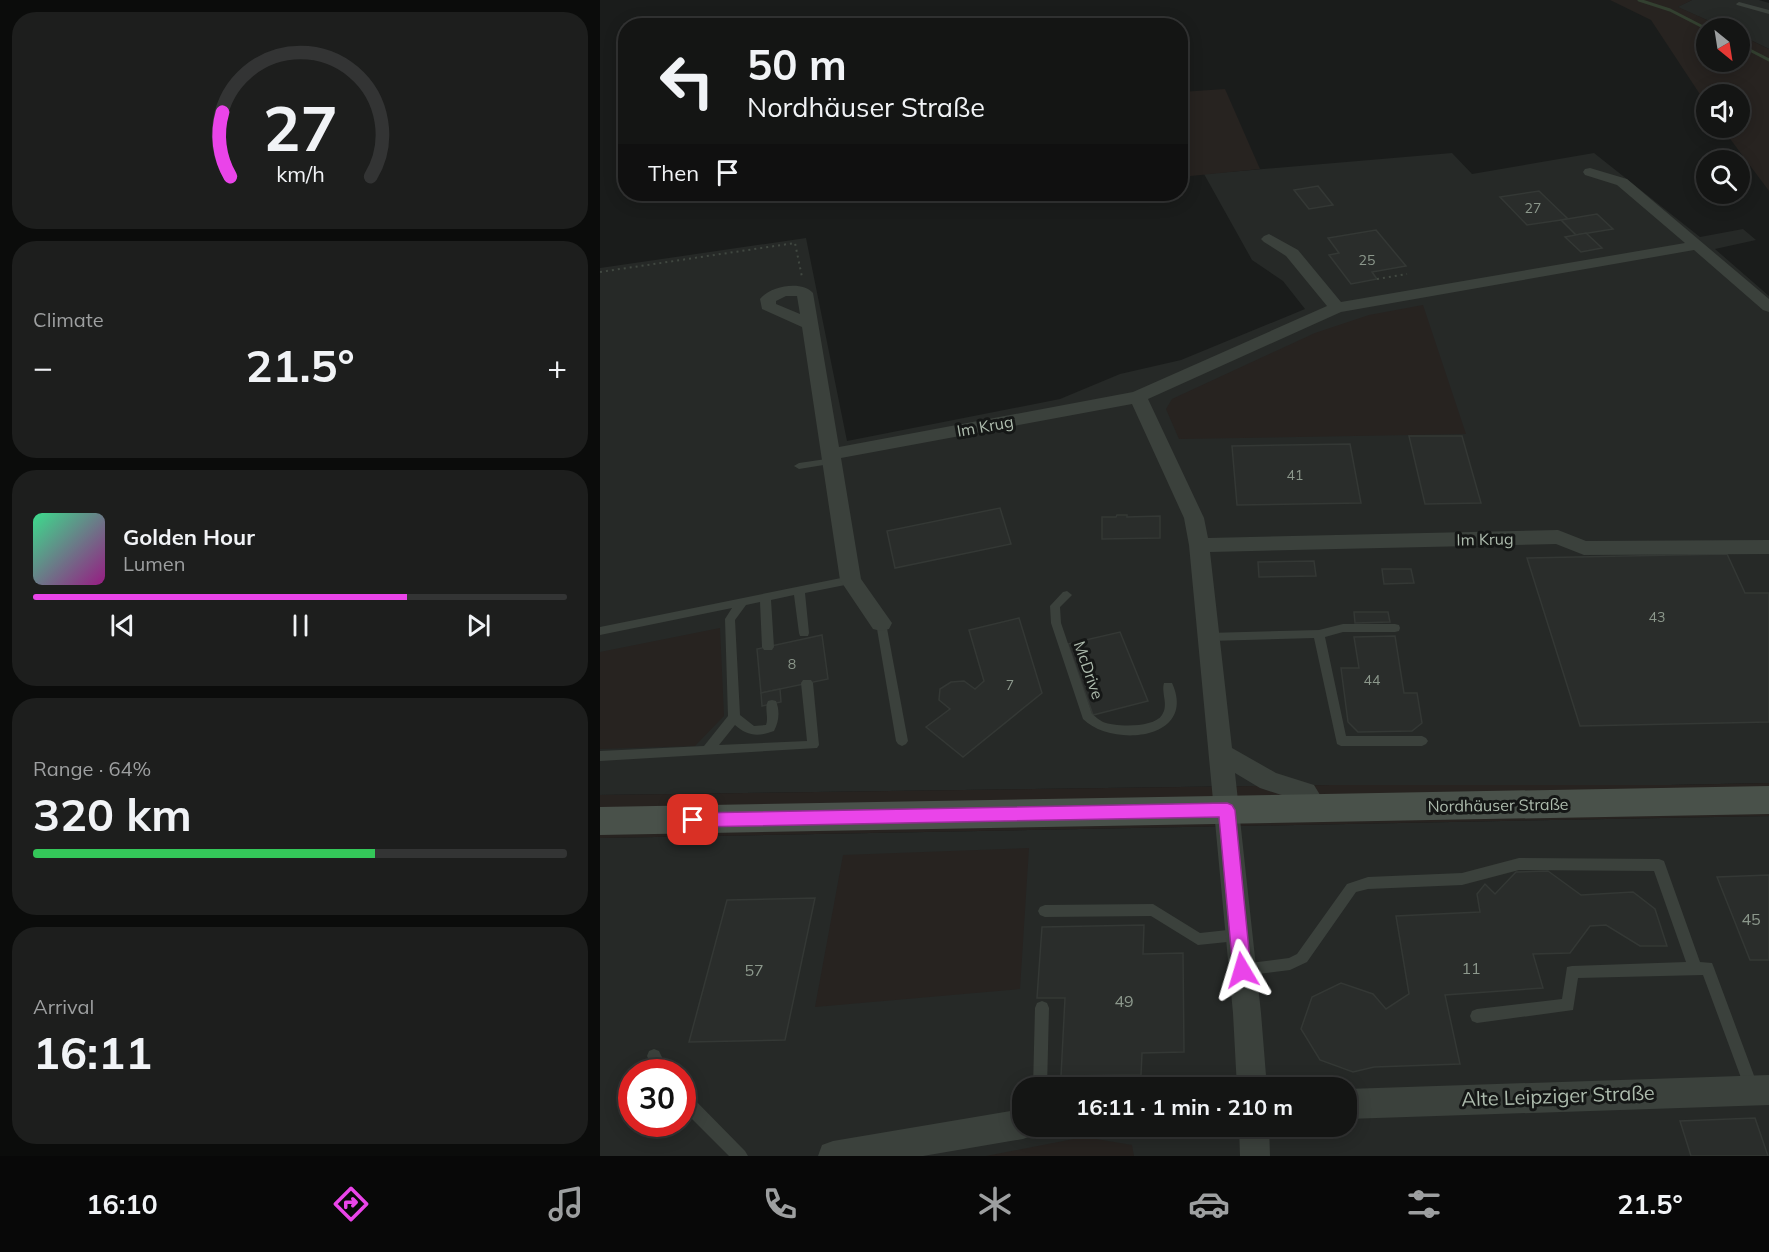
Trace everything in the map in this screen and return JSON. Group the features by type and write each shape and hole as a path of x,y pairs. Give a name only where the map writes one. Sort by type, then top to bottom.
{"main road":[{"name":"Nordhäuser Straße","path":"600,821 1769,800"}],"street":[{"path":"1590,172 1622,182 1769,307"},
{"path":"1269,239 1292,253 1337,308"},
{"name":"Im Krug","path":"833,458 1138,398 1337,308 1697,245"},
{"path":"810,324 768,306 768,299 780,292 794,290 805,293 833,458 851,580 881,623"},
{"path":"1138,398 1194,518 1199,545 1227,810 1251,1077"},
{"name":"Im Krug","path":"1199,545 1558,537 1584,548 1769,547"},
{"path":"1221,754 1269,781 1305,792 1316,808"},
{"name":"Alte Leipziger Straße","path":"1357,1104 1760,1090"},
{"path":"833,1156 1012,1126"},
{"path":"1254,1137 1255,1156"}],"lane":[{"path":"1738,4 1769,12"},
{"path":"799,466 833,458"},
{"path":"600,631 851,580"},
{"path":"800,590 804,633"},
{"name":"McDrive","path":"1067,595 1055,606 1056,623 1087,716 1095,724 1108,729 1147,730 1165,722 1169,715 1168,686"},
{"path":"765,597 768,647"},
{"path":"707,751 734,717 730,619 743,602"},
{"path":"881,623 902,741"},
{"path":"1208,637 1319,634 1343,628 1395,628"},
{"path":"1319,634 1341,741 1422,741"},
{"path":"600,756 813,745 807,683"},
{"path":"734,717 752,732 761,732 770,728 773,722 772,704"},
{"path":"1242,970 1290,964 1302,958 1352,888 1368,883 1462,879 1519,864 1659,865 1695,968"},
{"path":"1045,911 1153,910 1198,939 1238,935"},
{"path":"1477,1016 1569,1005 1572,972 1707,968 1760,1090"},
{"path":"1040,1077 1042,1008"},
{"path":"696,1112 740,1156"}],"path":[{"path":"600,272 795,243 805,293"},
{"path":"1377,279 1407,274"}],"shaded area":[{"path":"1610,0 1692,0 1678,7 1703,18 1696,18 1696,72 1750,72 1750,40 1769,49 1769,191 1750,166 1750,150 1738,150 1729,138 1750,138 1750,84 1696,84 1696,88 1651,20"},
{"path":"1692,0 1759,0 1769,3 1769,49 1750,40 1750,18 1702,18 1677,7"},
{"path":"1225,89 1260,169 1188,176 1188,92"},
{"path":"1452,153 1472,174 1594,153 1700,237 1743,229 1756,240 1715,249 1769,296 1769,783 1332,785 600,795 600,268 806,238 847,441 1060,399 1120,374 1181,360 1305,309 1283,281 1252,260 1204,174"},
{"path":"1423,305 1466,434 1179,439 1166,409 1172,399 1315,333 1369,315"},
{"path":"720,628 724,716 695,746 600,749 600,652"},
{"path":"1769,783 1769,816 600,838 600,795 1332,785"},
{"path":"1769,816 1769,1156 600,1156 600,838"},
{"path":"1029,848 1020,989 815,1007 843,855"},
{"path":"1084,1137 1132,1145 1134,1156 986,1156"}],"building":[{"path":"1318,186 1333,205 1309,209 1294,190"},
{"path":"1539,191 1568,219 1527,225 1500,197"},
{"path":"1597,214 1613,229 1576,235 1561,220"},
{"path":"1376,230 1406,266 1372,272 1377,279 1351,284 1329,255 1339,253 1328,238"},
{"path":"1586,233 1602,248 1581,252 1565,237"},
{"path":"1409,436 1462,436 1481,503 1425,504"},
{"path":"1350,444 1361,503 1237,505 1232,446"},
{"path":"1000,508 1011,544 895,568 887,531"},
{"path":"1117,515 1160,516 1160,538 1102,539 1102,517 1116,517"},
{"path":"1727,554 1745,593 1769,593 1769,722 1580,726 1527,558"},
{"path":"1314,561 1316,576 1259,577 1258,562"},
{"path":"1382,569 1411,569 1414,583 1384,584"},
{"path":"1354,612 1388,612 1390,622 1355,623"},
{"path":"1019,618 1042,693 963,757 926,727 950,709 939,700 940,689 951,682 964,681 975,689 984,681 969,630"},
{"path":"1120,632 1148,701 1093,715 1068,644"},
{"path":"822,635 828,679 761,693 757,649"},
{"path":"1395,636 1404,693 1417,693 1422,723 1412,731 1358,732 1348,722 1341,668 1359,668 1354,637"},
{"path":"780,689 781,702 762,706 761,693"},
{"path":"1548,871 1581,895 1633,892 1655,909 1667,946 1640,946 1606,925 1590,926 1570,953 1533,954 1543,988 1445,995 1460,1064 1374,1067 1353,1072 1320,1060 1301,1029 1312,997 1341,983 1373,994 1386,1009 1409,994 1396,916 1480,912 1477,894 1485,884 1495,894 1516,872"},
{"path":"1769,875 1769,960 1750,960 1717,877"},
{"path":"815,898 785,1040 689,1042 727,900"},
{"path":"1144,925 1143,954 1183,953 1184,1052 1142,1053 1141,1075 1061,1076 1065,998 1037,998 1042,927"},
{"path":"1755,1118 1768,1156 1691,1156 1680,1121"}],"waterway":[{"path":"1639,0 1670,10 1696,23"},
{"path":"1750,50 1769,60"}],"route":[{"path":"693,820 1227,810 1242,970"}]}
